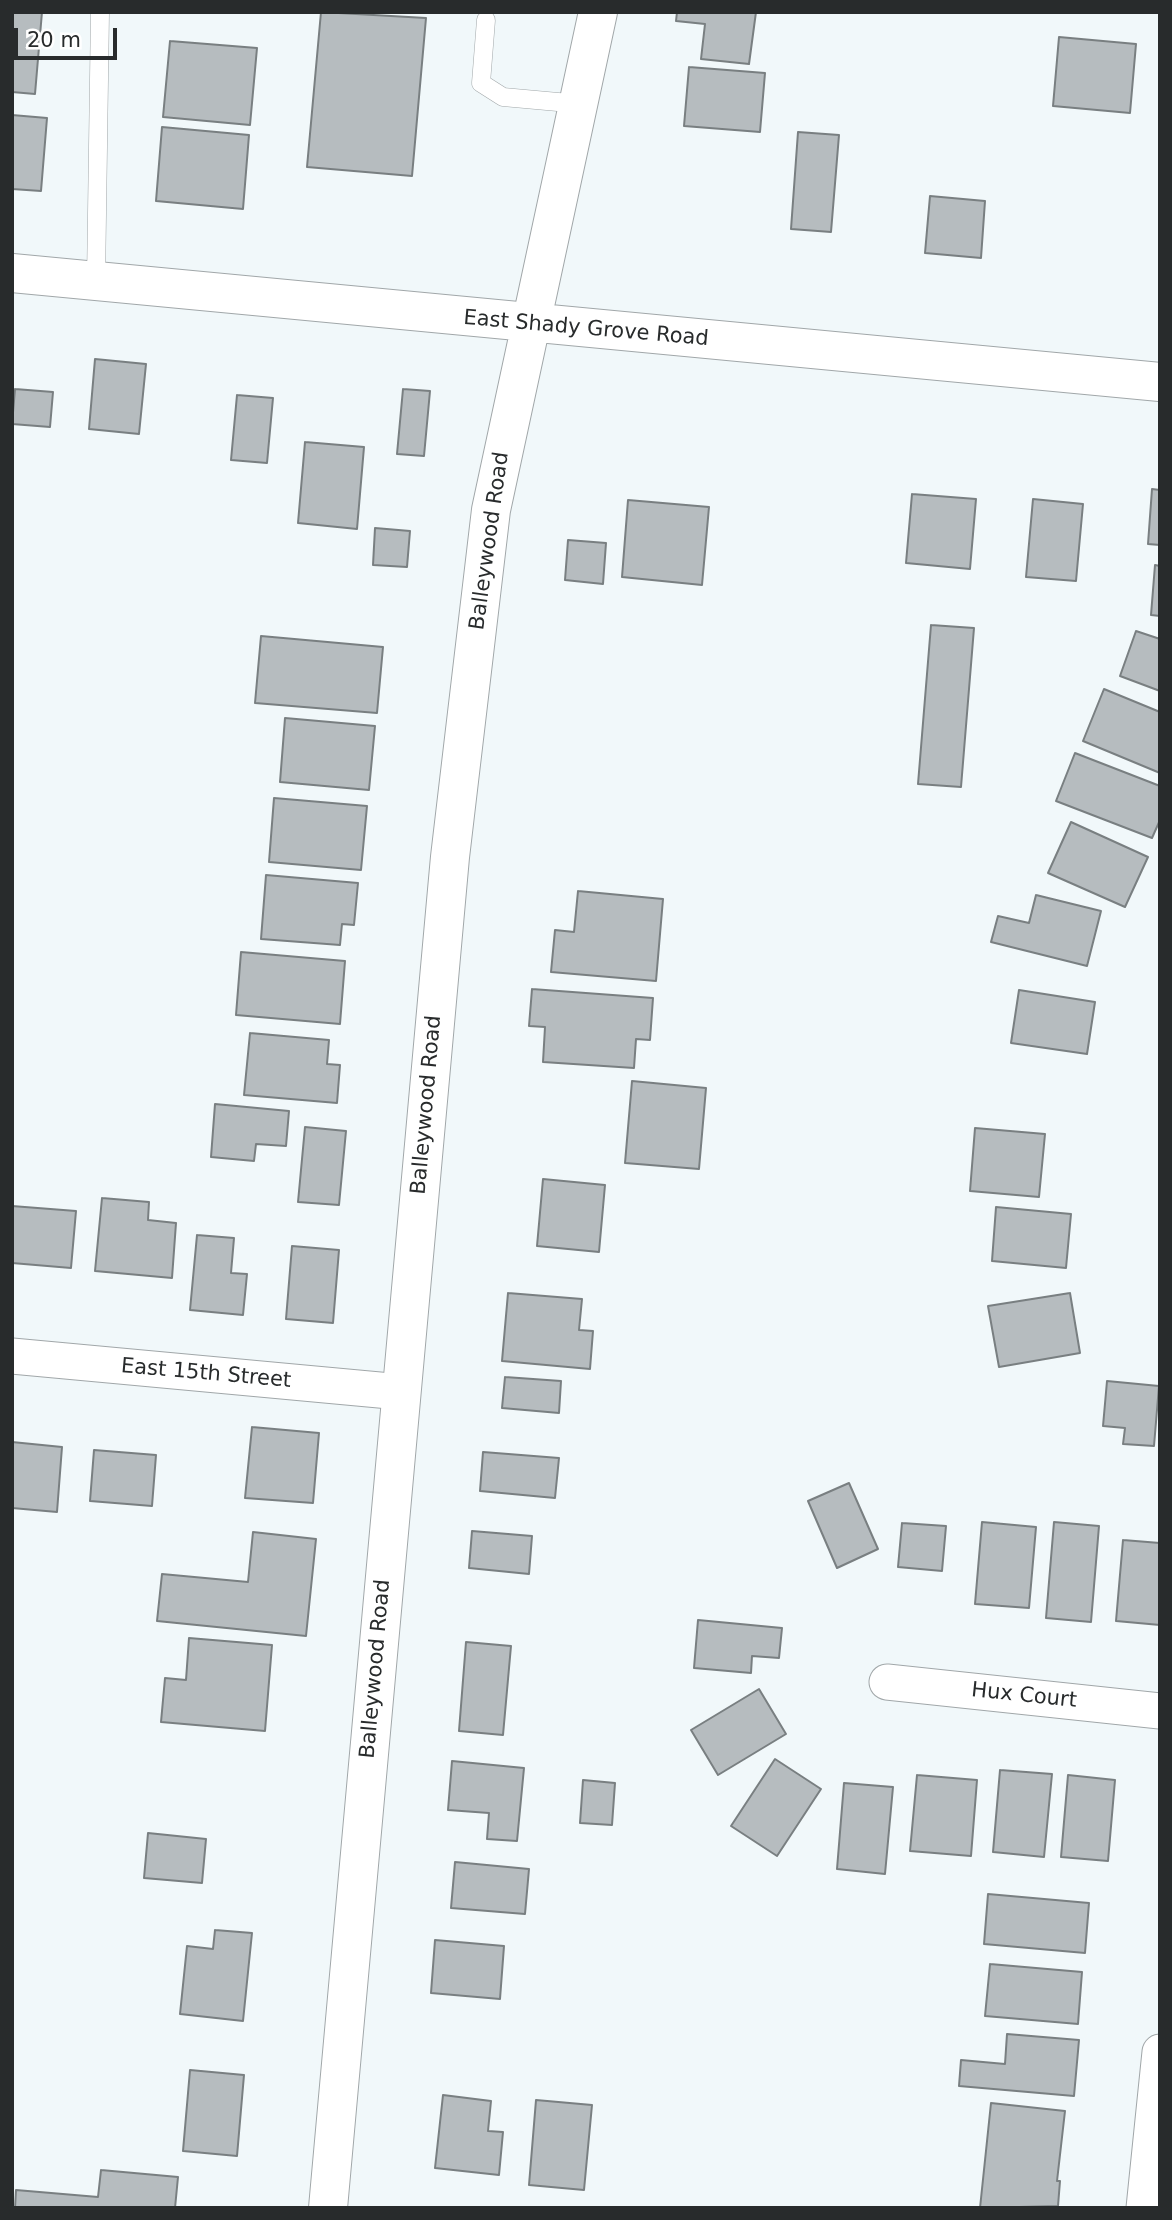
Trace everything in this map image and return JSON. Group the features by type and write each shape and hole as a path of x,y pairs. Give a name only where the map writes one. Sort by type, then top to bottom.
{"street":[{"name":"Balleywood Road","path":"328,2208 450,857 491,510 502,447 533,324 598,12"},
{"name":"East Shady Grove Road","path":"12,273 1160,382"},
{"name":"East 15th Street","path":"12,1356 401,1392"},
{"name":"Hux Court","path":"887,1682 1160,1711"},
{"path":"1144,2208 1160,2052"}],"lane":[{"path":"96,281 100,12"},
{"path":"486,20 481,83 503,97 580,104"}],"building":[{"path":"12,12 42,12 35,94 12,92"},
{"path":"321,12 426,18 412,176 307,167"},
{"path":"677,12 756,12 749,64 701,59 705,24 676,21"},
{"path":"1059,37 1136,44 1130,113 1053,106"},
{"path":"170,41 257,48 250,125 163,117"},
{"path":"689,67 765,73 760,132 684,126"},
{"path":"12,115 47,118 41,191 12,189"},
{"path":"162,127 249,135 243,209 156,201"},
{"path":"798,132 839,135 831,232 791,229"},
{"path":"930,196 985,201 981,258 925,253"},
{"path":"95,359 146,364 139,434 89,429"},
{"path":"15,389 53,392 50,427 12,424"},
{"path":"403,389 430,391 424,456 397,454"},
{"path":"237,395 273,398 267,463 231,460"},
{"path":"305,442 364,447 357,529 298,523"},
{"path":"1152,489 1160,490 1160,545 1148,544"},
{"path":"912,494 976,499 970,569 906,563"},
{"path":"1033,499 1083,504 1076,581 1026,577"},
{"path":"628,500 709,507 702,585 622,577"},
{"path":"375,528 410,531 407,567 373,565"},
{"path":"568,540 606,543 603,584 565,580"},
{"path":"1155,565 1160,566 1160,616 1151,615"},
{"path":"931,625 974,628 961,787 918,784"},
{"path":"1136,631 1160,639 1160,691 1120,676"},
{"path":"261,636 383,647 377,713 255,703"},
{"path":"1104,689 1160,712 1160,773 1083,741"},
{"path":"285,718 375,726 369,790 280,782"},
{"path":"1075,753 1160,786 1160,820 1152,838 1056,801"},
{"path":"274,798 367,806 361,870 269,862"},
{"path":"1071,822 1148,857 1125,907 1048,873"},
{"path":"266,875 358,883 354,925 342,924 340,945 261,939"},
{"path":"578,891 663,899 656,981 551,972 555,930 574,932"},
{"path":"1036,895 1101,911 1087,966 991,942 998,916 1029,923"},
{"path":"241,952 345,961 340,1024 236,1015"},
{"path":"532,989 653,998 650,1040 636,1039 634,1068 543,1062 545,1027 529,1026"},
{"path":"1019,990 1095,1002 1087,1054 1011,1043"},
{"path":"250,1033 329,1040 327,1064 340,1065 337,1103 244,1095"},
{"path":"632,1081 706,1088 699,1169 625,1163"},
{"path":"215,1104 289,1111 286,1146 256,1144 254,1161 211,1157"},
{"path":"305,1127 346,1131 339,1205 298,1202"},
{"path":"975,1128 1045,1134 1039,1197 970,1191"},
{"path":"543,1179 605,1185 599,1252 537,1246"},
{"path":"102,1198 149,1202 148,1220 176,1223 172,1278 95,1271"},
{"path":"12,1206 76,1211 71,1268 12,1263"},
{"path":"996,1207 1071,1214 1066,1268 992,1261"},
{"path":"197,1235 234,1238 231,1273 247,1274 243,1315 190,1310"},
{"path":"292,1246 339,1250 333,1323 286,1319"},
{"path":"508,1293 582,1299 579,1330 593,1331 590,1369 502,1361"},
{"path":"1070,1293 1080,1353 999,1367 988,1306"},
{"path":"505,1377 561,1381 559,1413 502,1408"},
{"path":"1107,1381 1159,1386 1154,1446 1123,1444 1125,1428 1103,1426"},
{"path":"252,1427 319,1433 313,1503 245,1498"},
{"path":"12,1442 62,1447 57,1512 12,1508"},
{"path":"94,1450 156,1455 152,1506 90,1501"},
{"path":"483,1452 559,1458 555,1498 480,1491"},
{"path":"849,1483 878,1549 837,1568 808,1501"},
{"path":"982,1522 1036,1527 1029,1608 975,1604"},
{"path":"1054,1522 1099,1526 1091,1622 1046,1618"},
{"path":"902,1523 946,1526 942,1571 898,1567"},
{"path":"472,1531 532,1536 529,1574 469,1568"},
{"path":"253,1532 316,1539 306,1636 157,1621 162,1574 248,1582"},
{"path":"1123,1540 1160,1543 1160,1625 1116,1621"},
{"path":"698,1620 782,1628 779,1658 752,1656 751,1673 694,1668"},
{"path":"189,1638 272,1645 265,1731 161,1722 165,1678 186,1680"},
{"path":"466,1642 511,1646 503,1735 459,1731"},
{"path":"759,1689 786,1734 718,1775 691,1730"},
{"path":"775,1759 821,1789 777,1856 731,1826"},
{"path":"452,1761 524,1768 517,1841 487,1839 489,1813 448,1810"},
{"path":"1000,1770 1052,1774 1044,1857 993,1852"},
{"path":"917,1775 977,1780 971,1856 910,1851"},
{"path":"1068,1775 1115,1780 1108,1861 1061,1857"},
{"path":"583,1780 615,1783 612,1825 580,1823"},
{"path":"844,1783 893,1787 885,1874 837,1869"},
{"path":"148,1833 206,1839 202,1883 144,1878"},
{"path":"455,1862 529,1869 525,1914 451,1908"},
{"path":"988,1894 1089,1903 1085,1953 984,1944"},
{"path":"215,1930 252,1933 243,2021 180,2014 187,1946 213,1949"},
{"path":"435,1940 504,1946 500,1999 431,1993"},
{"path":"990,1964 1082,1972 1078,2024 985,2016"},
{"path":"1007,2034 1079,2040 1074,2096 959,2086 961,2060 1005,2064"},
{"path":"190,2070 244,2075 237,2156 183,2151"},
{"path":"443,2095 491,2101 488,2131 503,2132 499,2175 435,2168"},
{"path":"536,2100 592,2105 584,2190 529,2185"},
{"path":"991,2103 1065,2111 1057,2181 1060,2181 1058,2206 980,2208"},
{"path":"101,2170 178,2177 175,2208 15,2208 16,2190 98,2197"}]}
